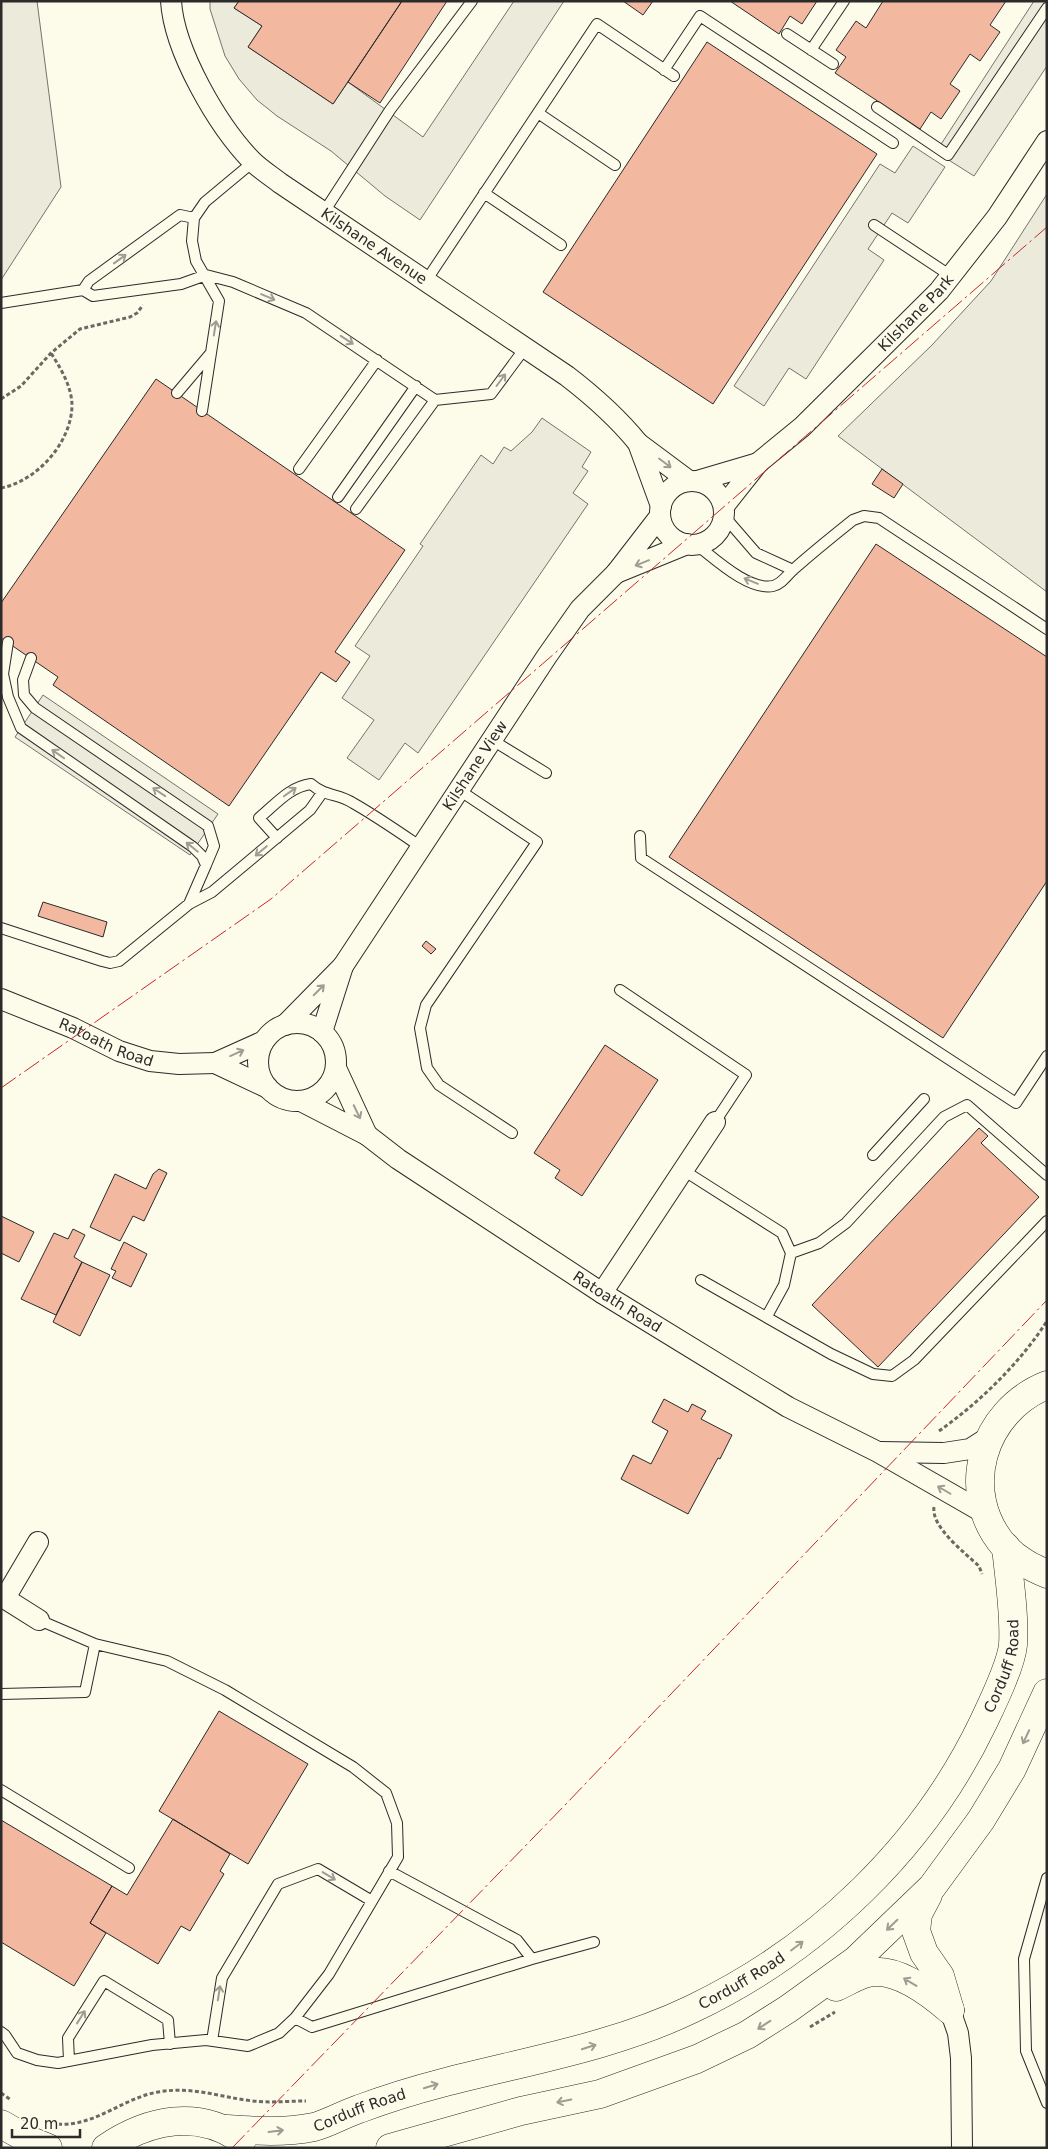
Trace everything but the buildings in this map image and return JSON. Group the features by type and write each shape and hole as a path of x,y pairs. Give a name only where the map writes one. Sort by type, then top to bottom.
{"street":[{"name":"Kilshane Avenue","path":"171,1 178,34 190,67 222,123 253,162 593,396 620,421 638,442 693,481"},
{"name":"Kilshane Park","path":"724,511 758,463 802,427 939,290 997,217 1047,142"},
{"name":"Kilshane Avenue","path":"638,442 661,511"},
{"name":"Kilshane Park","path":"693,481 758,463"},
{"path":"693,481 713,488 720,496 724,511 721,527 715,535 692,545 677,541 669,535 663,526 661,511 665,496 671,488 680,483 693,481"},
{"name":"Kilshane View","path":"285,1025 343,966 580,609 616,573 661,511"},
{"name":"Kilshane View","path":"616,573 692,545"},
{"name":"Kilshane View","path":"322,1032 343,966"},
{"name":"Ratoath Road","path":"1,999 73,1028 119,1051 150,1061 179,1064 215,1063 264,1041"},
{"path":"298,1023 311,1025 322,1032 331,1042 336,1068 331,1081 323,1091 312,1098 301,1101 283,1098 268,1088 262,1078 258,1063 259,1053 264,1041 273,1031 285,1025 298,1023"},
{"name":"Ratoath Road","path":"215,1063 268,1088"},
{"name":"Ratoath Road","path":"336,1068 367,1134"},
{"name":"Ratoath Road","path":"301,1101 367,1134 398,1159 602,1293 788,1407 878,1452 986,1514"},
{"path":"602,1293 715,1122"},
{"path":"1042,1384 1008,1409 989,1437 982,1458 980,1474 981,1494 986,1514 993,1530 1006,1547 1027,1565 1047,1574"},
{"name":"Ratoath Road","path":"878,1452 944,1453 970,1449 989,1437"},
{"path":"38,1542 3,1597 40,1620"},
{"name":"Corduff Road","path":"106,2147 133,2132 162,2122 190,2121 227,2129 267,2132 315,2126 362,2108 438,2084 588,2048 638,2032 692,2009 743,1982 795,1948 848,1906 899,1851 936,1806 970,1749 998,1690 1013,1646 1006,1547"},
{"path":"962,2148 961,2058 958,2033 940,1976 924,1953 916,1930 918,1914 932,1887 981,1820 1012,1769 1047,1693"},
{"path":"390,2148 521,2111 600,2094 697,2059 747,2036 856,1960 932,1887"},
{"path":"788,2009 866,1973 897,1974 934,1997 950,2010"},
{"path":"1,2124 48,2148"},
{"path":"227,2129 254,2148"}],"lane":[{"path":"324,212 390,110 472,1"},
{"path":"811,50 844,1"},
{"path":"877,108 948,156 1047,8"},
{"path":"664,70 700,16 893,143"},
{"path":"426,280 597,24 674,76"},
{"path":"787,34 833,64"},
{"path":"538,113 615,165"},
{"path":"202,411 219,301 206,275 196,261 192,241 194,218 205,202 253,162"},
{"path":"484,193 561,245"},
{"path":"83,290 90,281 180,215 194,218"},
{"path":"874,225 951,276"},
{"path":"1,303 83,290 93,296 141,290 181,284 206,275 233,282 306,313 435,400 491,394 525,348"},
{"path":"177,393 211,353"},
{"path":"299,469 377,360"},
{"path":"338,496 416,386"},
{"path":"356,509 435,400"},
{"path":"724,511 756,552 793,570"},
{"path":"692,545 728,570 757,584 772,586 780,583 853,520 864,516 879,518 1047,628"},
{"path":"8,642 3,674 8,697 22,728 193,847 202,856 206,865"},
{"path":"31,658 24,680 24,695 35,708 208,826 214,846 189,904"},
{"path":"8,697 24,695"},
{"path":"492,740 546,774"},
{"path":"277,838 260,818 289,792 299,786 311,784 322,793 335,795 351,801 421,847"},
{"path":"459,790 537,842 426,1005 420,1028 422,1047 427,1068 439,1085 512,1133"},
{"path":"1,928 110,963 119,961 189,904 212,892 310,810 322,793"},
{"path":"640,836 641,858 1016,1103 1047,1056"},
{"path":"620,990 746,1075 715,1122"},
{"path":"873,1155 924,1099"},
{"path":"791,1253 819,1243 846,1223 944,1117 967,1105 1047,1175"},
{"path":"683,1170 782,1233 791,1253 784,1285 767,1316"},
{"path":"701,1280 831,1354 873,1374 892,1376 914,1360 1047,1221"},
{"path":"1,2032 6,2034 18,2053 37,2060 58,2063 170,2044 212,2041 248,2046 279,2033 295,2018 329,1974 398,1857 396,1823 386,1792 353,1767 225,1690 167,1661 95,1644 40,1620"},
{"path":"1,1694 85,1692 95,1644"},
{"path":"1,1790 129,1868"},
{"path":"212,2041 222,1978 278,1884 318,1869 372,1901"},
{"path":"389,1871 518,1940 532,1959"},
{"path":"1047,1878 1024,1959 1026,2051 1047,2103"},
{"path":"295,2018 312,2027 532,1959 594,1942"},
{"path":"69,2061 68,2038 104,1981 168,2020 170,2044"}],"path":[{"path":"1,399 21,386 51,353 80,329 122,320 137,313 142,308 144,301 141,290"},
{"path":"1,488 17,484 33,474 63,440 69,427 72,405 69,389 64,374 51,353"},
{"path":"938,1432 958,1418 1008,1370 1033,1342 1047,1321"}],"shaded area":[{"path":"1,1 37,1 61,187 1,280"},
{"path":"210,1 239,1 234,8 262,26 248,47 333,104 348,82 423,137 514,1 564,1 420,220 385,196 331,151 277,116 257,100 239,79 225,56 210,9"},
{"path":"1034,1 1047,1 1047,66 974,176 936,152"},
{"path":"913,146 945,167 908,223 892,213 868,249 884,260 806,379 789,368 764,406 734,386 880,164 895,173"},
{"path":"1047,194 1047,592 838,436 932,345 991,281"},
{"path":"542,418 591,452 582,467 588,471 573,493 588,504 418,753 405,743 379,780 347,758 374,720 342,698 370,656 355,646 423,546 420,544 481,455 493,464 504,447 511,451 532,432"},
{"path":"43,695 218,814 190,855 15,737"}],"power":[{"path":"1,1088 271,899 1047,227"},
{"path":"232,2148 566,1804 1047,1300"}]}
